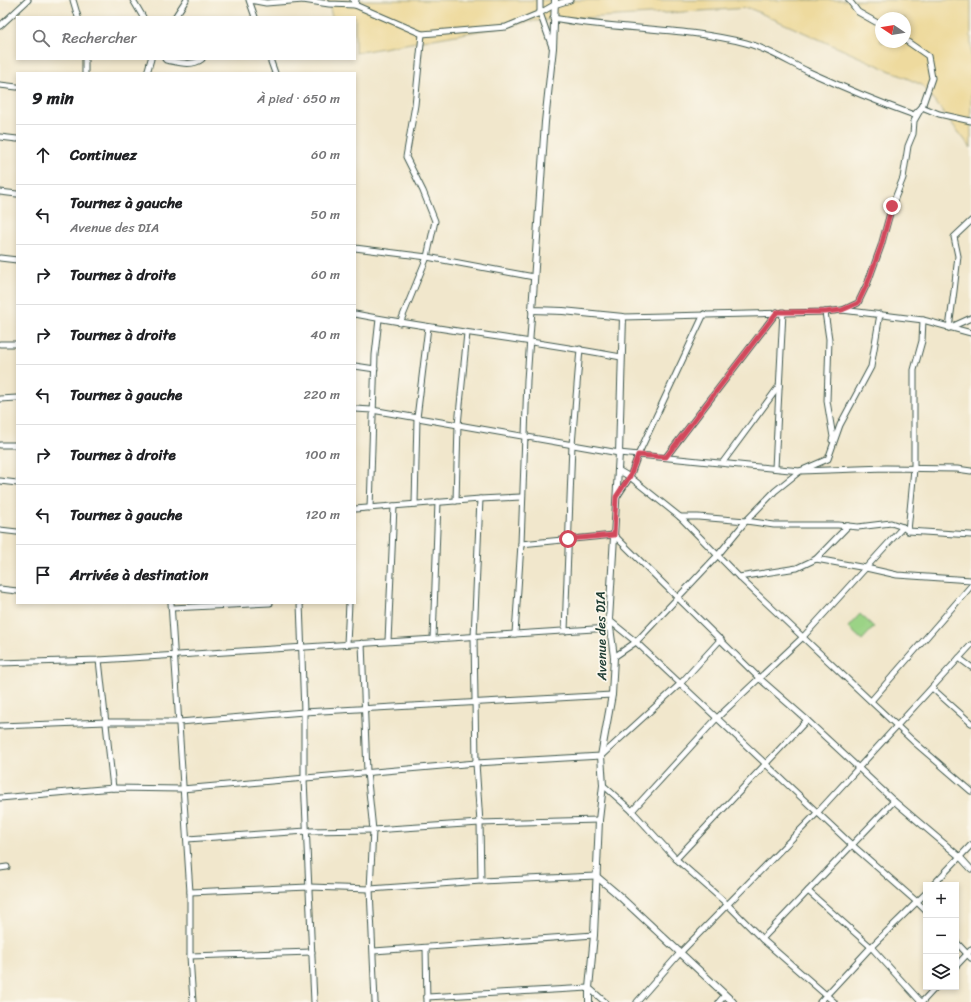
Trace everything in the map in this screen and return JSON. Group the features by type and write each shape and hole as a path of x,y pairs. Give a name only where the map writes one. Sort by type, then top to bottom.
{"street":[{"path":"0,26 28,0"},
{"path":"73,0 78,16"},
{"path":"133,0 142,16"},
{"path":"176,16 186,0"},
{"path":"255,16 250,0 266,3 303,0 329,4 355,2 422,34 506,27 540,13 553,2 570,0"},
{"path":"540,0 540,13 553,48"},
{"path":"849,0 858,12 875,22"},
{"path":"515,634 521,544 521,497 529,342 545,122 553,48 553,2"},
{"path":"553,18 582,23 714,36 748,44 776,54 806,71 914,115 922,107"},
{"path":"400,323 427,258 435,220 423,191 406,157 415,105 422,34"},
{"path":"842,310 858,303 868,282 881,246 892,206 903,178 908,146 913,134 914,121 922,107 932,78 928,56 911,44"},
{"path":"85,60 85,72"},
{"path":"147,72 151,60"},
{"path":"166,60 186,64 198,62 201,60"},
{"path":"270,60 276,72"},
{"path":"0,85 16,87"},
{"path":"922,107 939,114 971,121"},
{"path":"0,136 16,139"},
{"path":"0,192 16,194"},
{"path":"949,328 958,256 954,237 971,221"},
{"path":"356,248 427,258 534,278"},
{"path":"0,258 16,260"},
{"path":"532,310 622,316 825,312 842,310 923,320 971,333"},
{"path":"775,468 779,385 780,312"},
{"path":"666,457 780,312"},
{"path":"825,312 829,339 827,401 833,437 828,459"},
{"path":"356,314 400,323 580,349 621,357"},
{"path":"616,497 630,476 638,455 704,314"},
{"path":"614,657 636,642 718,555 746,521 774,491 800,471 828,459 840,425 871,367 880,314"},
{"name":"Avenue des DIA","path":"589,1002 594,935 599,820 603,785 601,756 612,694 614,657 609,620 619,453 622,316"},
{"path":"949,328 971,318"},
{"path":"370,508 372,410 380,319"},
{"path":"908,531 914,469 914,370 922,341 923,320"},
{"path":"415,504 417,418 428,327"},
{"path":"456,501 458,425 467,333"},
{"path":"0,344 16,344"},
{"path":"565,631 572,445 580,349"},
{"path":"356,366 375,369"},
{"path":"723,462 779,385"},
{"path":"0,399 16,398"},
{"path":"356,409 372,410 638,455 723,462 800,471 957,469 971,471"},
{"path":"0,444 16,444"},
{"path":"618,470 630,476 680,517 739,577 897,726 971,792"},
{"path":"0,481 16,482"},
{"path":"356,509 521,497"},
{"path":"480,499 474,636 476,763 480,823 481,881"},
{"path":"433,639 438,502"},
{"path":"388,641 394,506"},
{"path":"680,517 746,521 774,525 858,527 891,523 908,531 971,535"},
{"path":"739,577 797,568 816,559 848,526"},
{"path":"632,811 717,718 803,637 902,527"},
{"path":"0,530 16,532"},
{"path":"521,544 614,535 759,678 807,720 894,801 960,858 971,870"},
{"path":"816,559 897,575 971,580"},
{"path":"871,701 971,586"},
{"path":"0,589 16,591"},
{"path":"193,1002 190,956 190,892 182,790 172,605 221,604"},
{"path":"300,604 304,712 304,779 314,1002"},
{"path":"347,644 349,604"},
{"path":"609,620 636,642 817,813 923,908"},
{"path":"0,663 99,660 175,654 610,628"},
{"path":"0,798 113,788 182,790 476,763 601,756 680,684 721,639"},
{"path":"362,643 367,772 373,830 370,889 374,951 375,1002"},
{"path":"637,1002 680,953 817,813 971,645"},
{"path":"959,658 971,667"},
{"path":"99,660 113,788"},
{"path":"932,688 971,723"},
{"path":"0,726 106,722 179,722 304,712 612,694"},
{"path":"676,859 807,720"},
{"path":"603,785 632,811 676,859 727,904 762,939 834,1002"},
{"path":"762,939 894,801"},
{"path":"187,839 307,831 373,830 480,823 599,820"},
{"path":"936,882 971,845"},
{"path":"0,868 7,867"},
{"path":"190,892 309,888 370,889 481,881 596,876 734,1002"},
{"path":"808,891 871,948 922,1002 933,990"},
{"path":"820,1002 923,896"},
{"path":"374,951 594,935"},
{"path":"959,945 970,954 959,963"},
{"path":"426,948 427,999 589,988 605,1002"},
{"path":"190,956 312,952"},
{"path":"719,1002 725,995"}],"green space":[{"path":"860,614 874,627 862,640 848,627"}],"sand":[{"path":"328,0 971,0 971,148 922,85 749,8 534,21 356,53 356,16 332,16"}],"route":[{"path":"568,539 614,535 616,497 630,476 638,455 666,457 720,389 777,312 825,312 842,310 858,303 868,282 881,246 892,206"}]}
